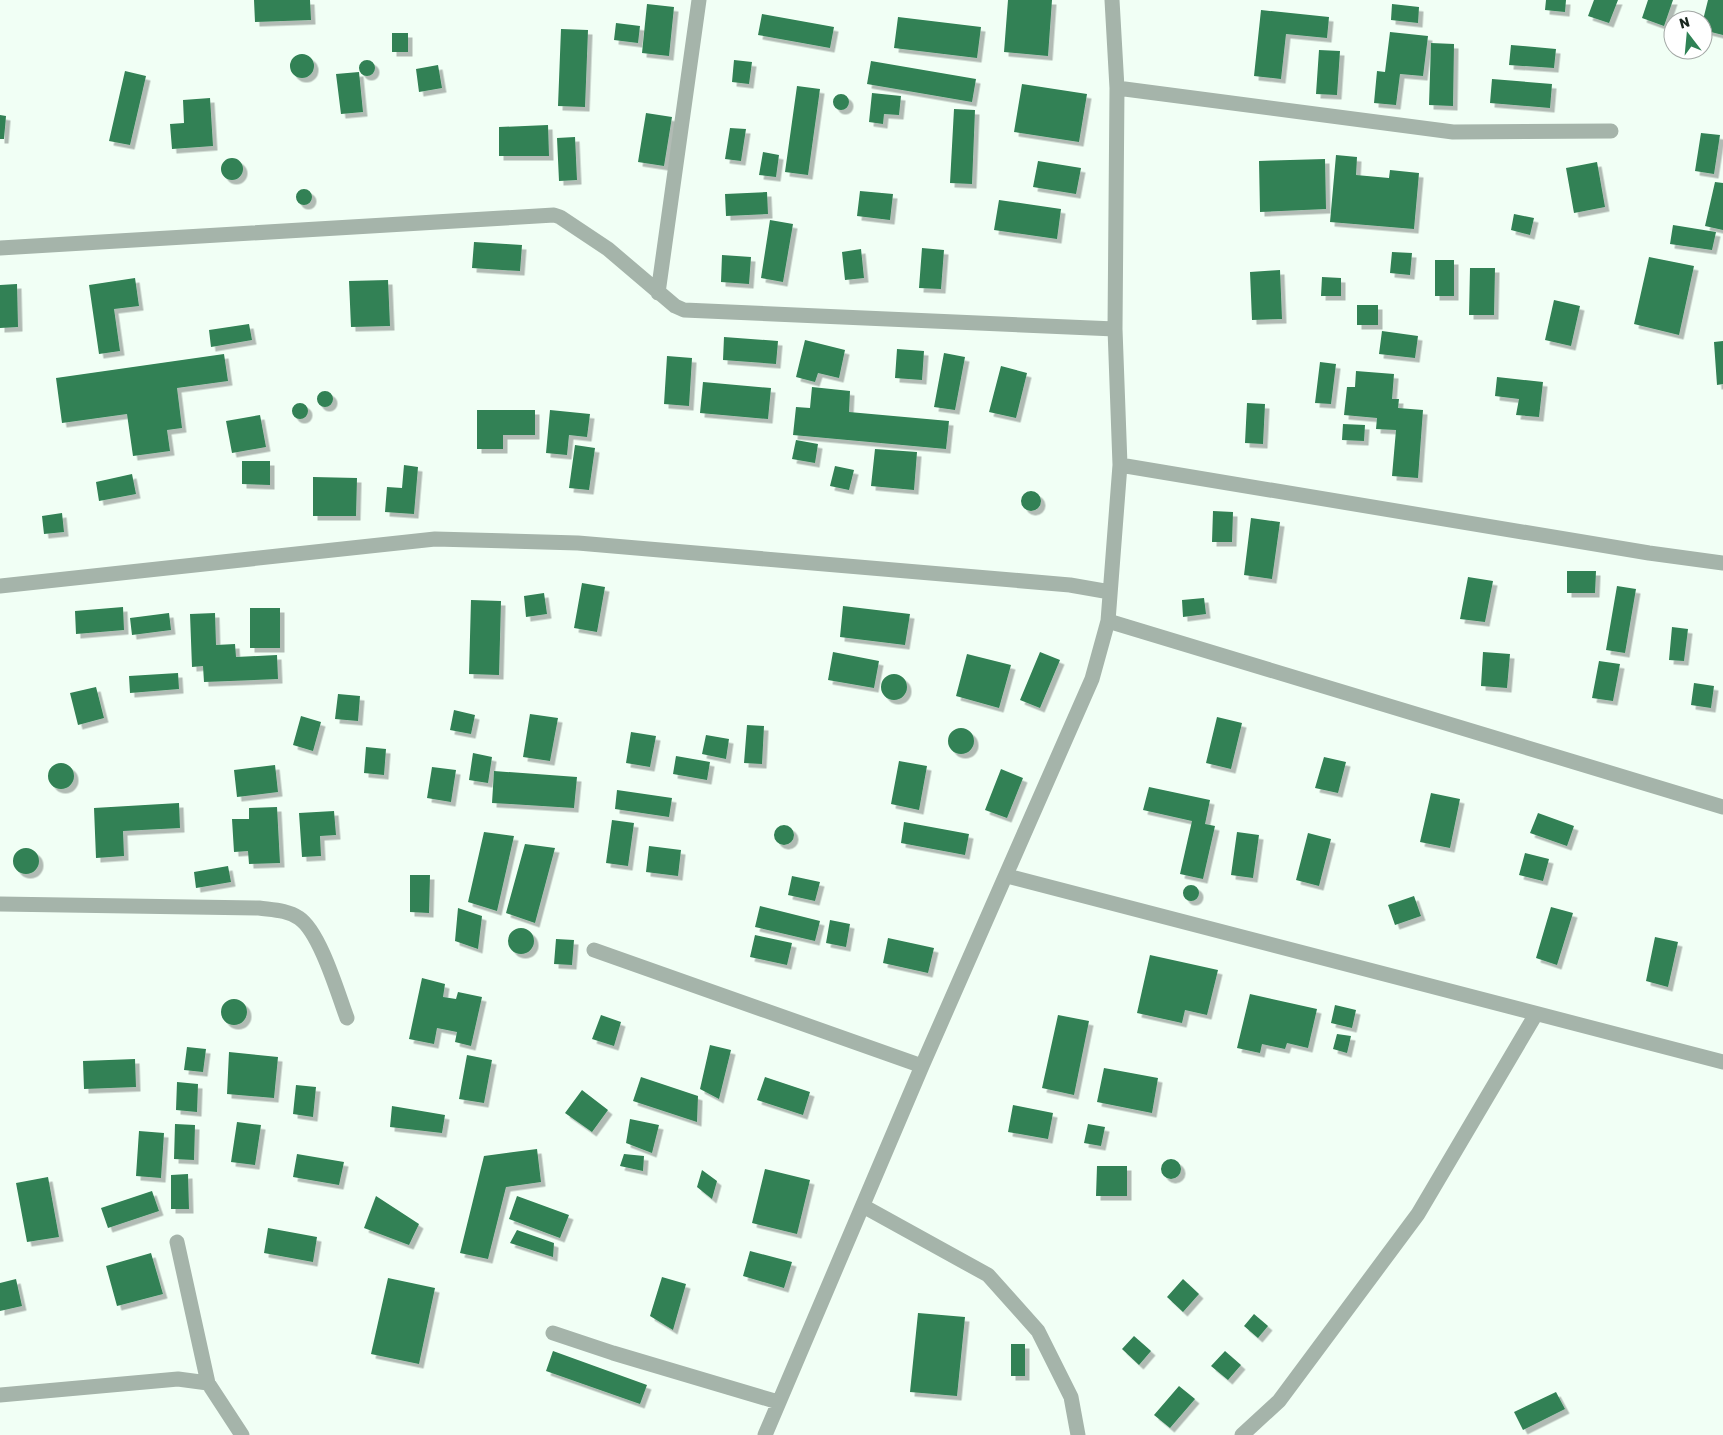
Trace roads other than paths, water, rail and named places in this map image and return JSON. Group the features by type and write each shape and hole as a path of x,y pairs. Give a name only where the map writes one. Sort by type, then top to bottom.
{"street":[{"path":"658,292 699,0"},
{"path":"765,1435 922,1066 1092,679 1108,621 1120,465 1116,329 1117,88 1112,0"},
{"path":"1117,88 1453,132 1611,130"},
{"path":"0,248 554,215 560,217 608,249 675,306 684,310 1116,329"},
{"path":"1120,465 1649,553 1723,563"},
{"path":"0,586 436,539 578,543 1070,584 1110,592"},
{"path":"1108,621 1723,807"},
{"path":"1007,876 1723,1062"},
{"path":"0,904 259,908 286,912 301,919 320,947 347,1018"},
{"path":"594,950 922,1066"},
{"path":"1242,1435 1279,1401 1418,1214 1536,1014"},
{"path":"863,1206 988,1275 1038,1331 1071,1397 1078,1435"},
{"path":"177,1242 208,1383 242,1435"},
{"path":"553,1333 778,1402"},
{"path":"0,1395 178,1380 208,1383"}]}
